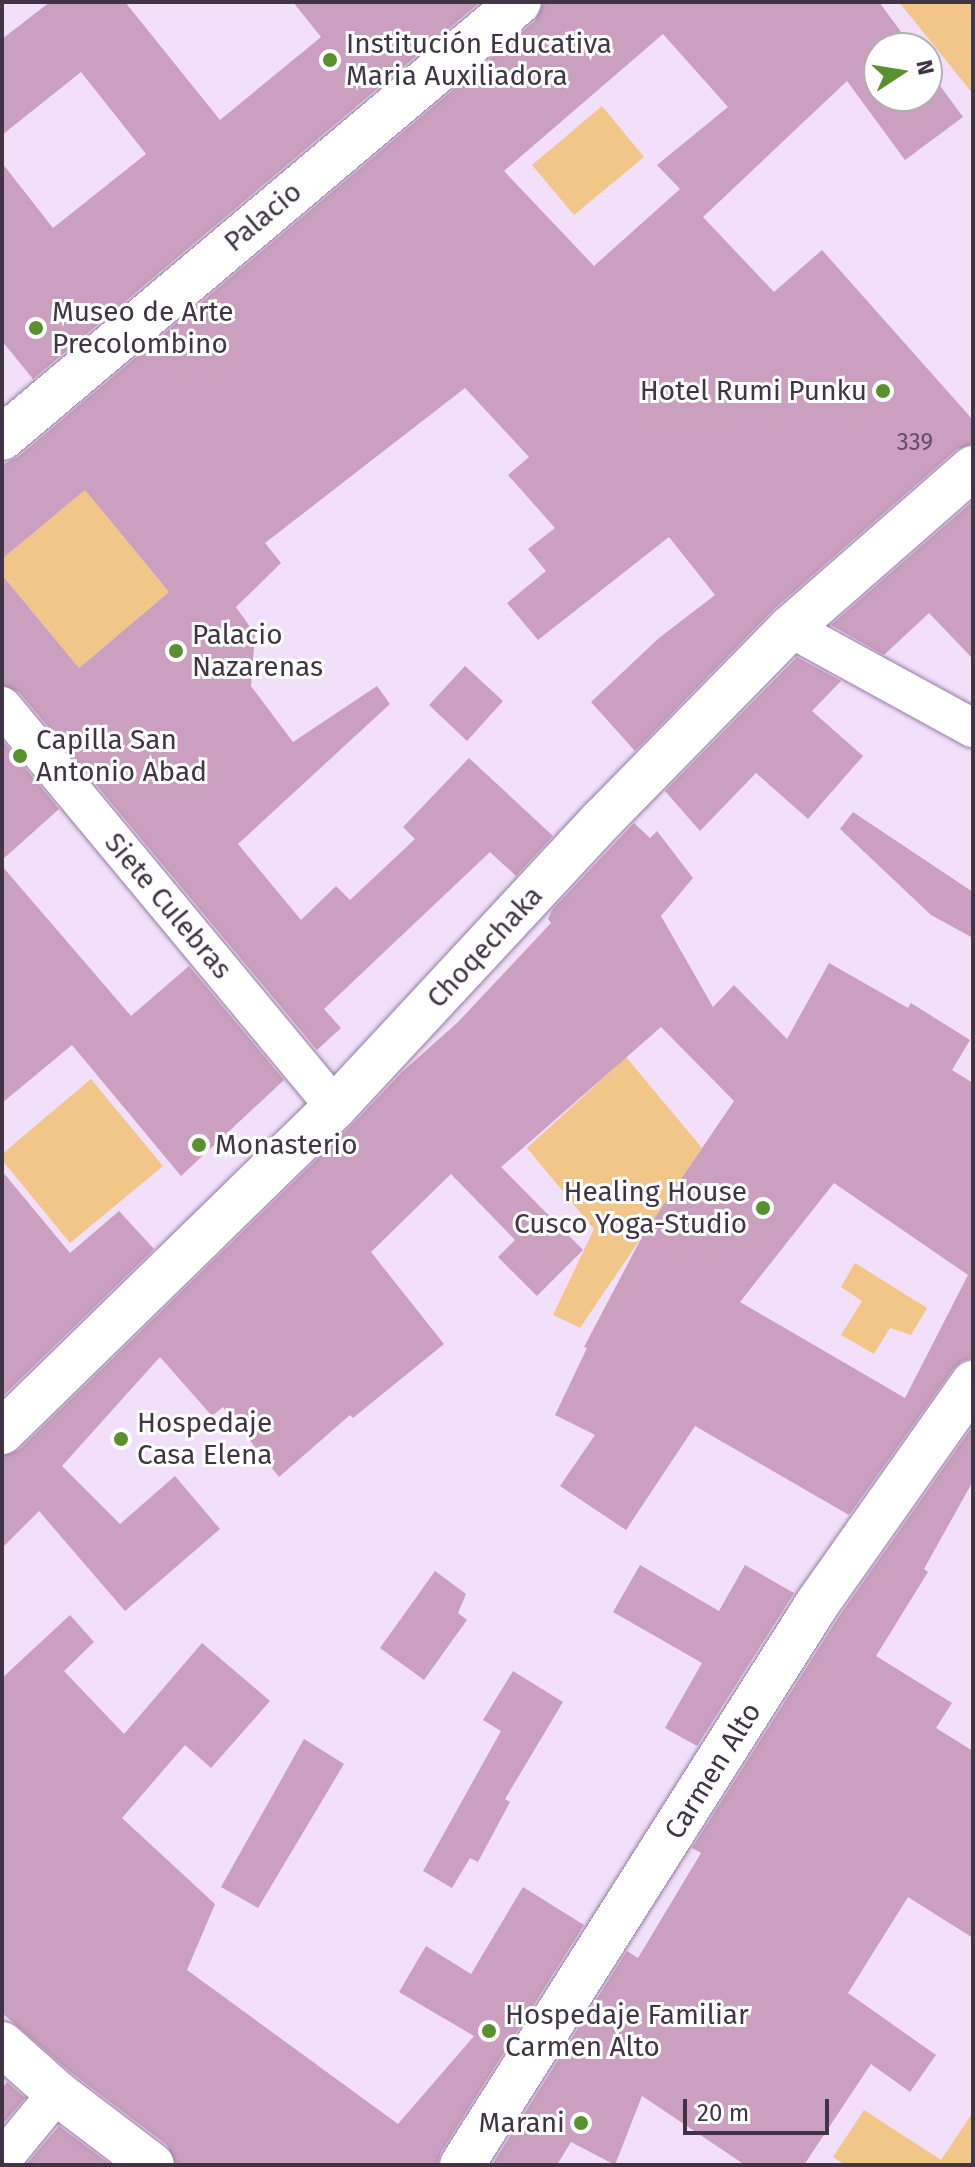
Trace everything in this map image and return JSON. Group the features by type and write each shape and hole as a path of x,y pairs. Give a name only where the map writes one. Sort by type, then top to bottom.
{"street":[{"name":"Palacio","path":"4,432 519,2"},
{"name":"Choqechaka","path":"2,1432 335,1107 602,820 790,628 973,468"},
{"path":"790,628 973,728"},
{"name":"Siete Culebras","path":"2,706 335,1107"},
{"name":"Carmen Alto","path":"462,2165 817,1604 973,1383"},
{"path":"2,2044 57,2093 152,2165"},
{"path":"2,2160 57,2093"}],"shaded area":[{"path":"899,2 973,2 973,94 943,57 943,32 923,32"},
{"path":"602,106 644,157 574,215 532,165"},
{"path":"85,490 169,592 79,668 2,575 2,559"},
{"path":"626,1057 702,1148 580,1328 553,1315 594,1229 527,1148"},
{"path":"91,1079 163,1166 70,1243 2,1160 2,1154"},
{"path":"855,1263 927,1308 911,1335 890,1328 874,1354 841,1335 862,1301 841,1287"},
{"path":"864,2110 941,2160 973,2112 973,2165 845,2165 833,2157"}],"building":[{"path":"50,2 125,2 220,120 321,37 293,2 480,2 33,379 2,341 2,163 53,228 146,154 81,72 2,135 2,39"},
{"path":"543,2 879,2 901,32 863,32 863,103 847,81 703,217 774,292 822,250 973,420 973,444 957,449 774,609 635,751 591,702 659,638 715,595 669,537 538,640 507,603 546,571 528,549 555,528 508,475 529,457 465,388 265,543 281,563 236,607 255,634 251,686 293,742 377,686 390,704 238,844 301,920 336,886 350,900 415,839 403,827 469,758 553,836 516,876 490,852 324,1009 341,1028 317,1050 19,692 2,685 2,575 79,668 169,592 85,490 2,559 2,465 18,457 535,21","holes":["663,34 728,107 657,165 680,189 594,266 504,171"]},
{"path":"943,90 963,117 905,160 870,112 943,112"},
{"path":"973,501 973,659 929,613 884,655 831,625"},
{"path":"797,657 841,681 812,711 863,756 808,819 756,773 700,831 665,791"},
{"path":"465,666 503,701 467,741 429,705"},
{"name":"Capilla San Antonio Abad","path":"2,740 59,809 2,860"},
{"path":"853,812 973,892 973,938 931,915 840,829"},
{"path":"634,823 650,838 657,831 693,878 661,916 713,1007 734,985 787,1039 829,963 908,1008 911,1003 970,1040 952,1070 973,1083 973,1358 962,1361 953,1369 849,1515 695,1426 626,1530 560,1486 595,1435 555,1415 587,1348 584,1347 643,1235 734,1101 661,1027 501,1167 583,1250 537,1296 498,1257 515,1240 451,1174 371,1252 444,1344 353,1418 350,1415 279,1477 223,1407 212,1416 160,1357 62,1466 120,1524 175,1476 220,1529 125,1611 39,1511 2,1548 2,1456 19,1450 352,1125 402,1072 458,1022 551,923 548,919 552,910","holes":["834,1183 968,1275 905,1398 740,1302"]},
{"path":"2,866 131,1016 189,966 284,1080 181,1176 72,1045 2,1103"},
{"path":"2,1171 70,1253 119,1211 154,1249 2,1397"},
{"path":"973,1426 973,1481 924,1569 928,1572 876,1656 952,1703 936,1728 973,1751 973,1938 908,1897 848,1993 936,2055 910,2092 871,2064 804,2165 745,2165 642,2096 615,2165 571,2142 557,2165 492,2165 627,1951 638,1958 701,1853 692,1848 838,1618"},
{"path":"640,1565 719,1611 745,1565 794,1593 697,1746 665,1728 702,1663 613,1612"},
{"path":"435,1571 466,1594 458,1613 467,1620 424,1680 380,1648"},
{"path":"70,1615 94,1642 64,1671 124,1734 202,1643 270,1701 211,1768 185,1745 122,1818 215,1904 187,1970 398,2124 474,2036 399,1992 426,1946 471,1974 523,1887 584,1925 441,2152 437,2165 176,2165 167,2145 73,2074 2,2013 2,1678"},
{"path":"513,1671 563,1702 505,1799 510,1802 478,1862 470,1858 452,1888 423,1871 501,1731 483,1720"},
{"path":"304,1739 344,1764 258,1908 221,1887"},
{"path":"7,2082 25,2098 2,2125 2,2088"},
{"path":"59,2126 111,2165 26,2165"}],"place":[{"name":"Institución Educativa Maria Auxiliadora","path":"330,60"},
{"name":"Museo de Arte Precolombino","path":"36,328"},
{"name":"Hotel Rumi Punku","path":"883,391"},
{"name":"Palacio Nazarenas","path":"176,651"},
{"name":"Capilla San Antonio Abad","path":"20,756"},
{"name":"Monasterio","path":"199,1145"},
{"name":"Healing House Cusco Yoga-Studio","path":"763,1208"},
{"name":"Hospedaje Casa Elena","path":"121,1439"},
{"name":"Hospedaje Familiar Carmen Alto","path":"489,2031"},
{"name":"Marani","path":"581,2123"}]}
